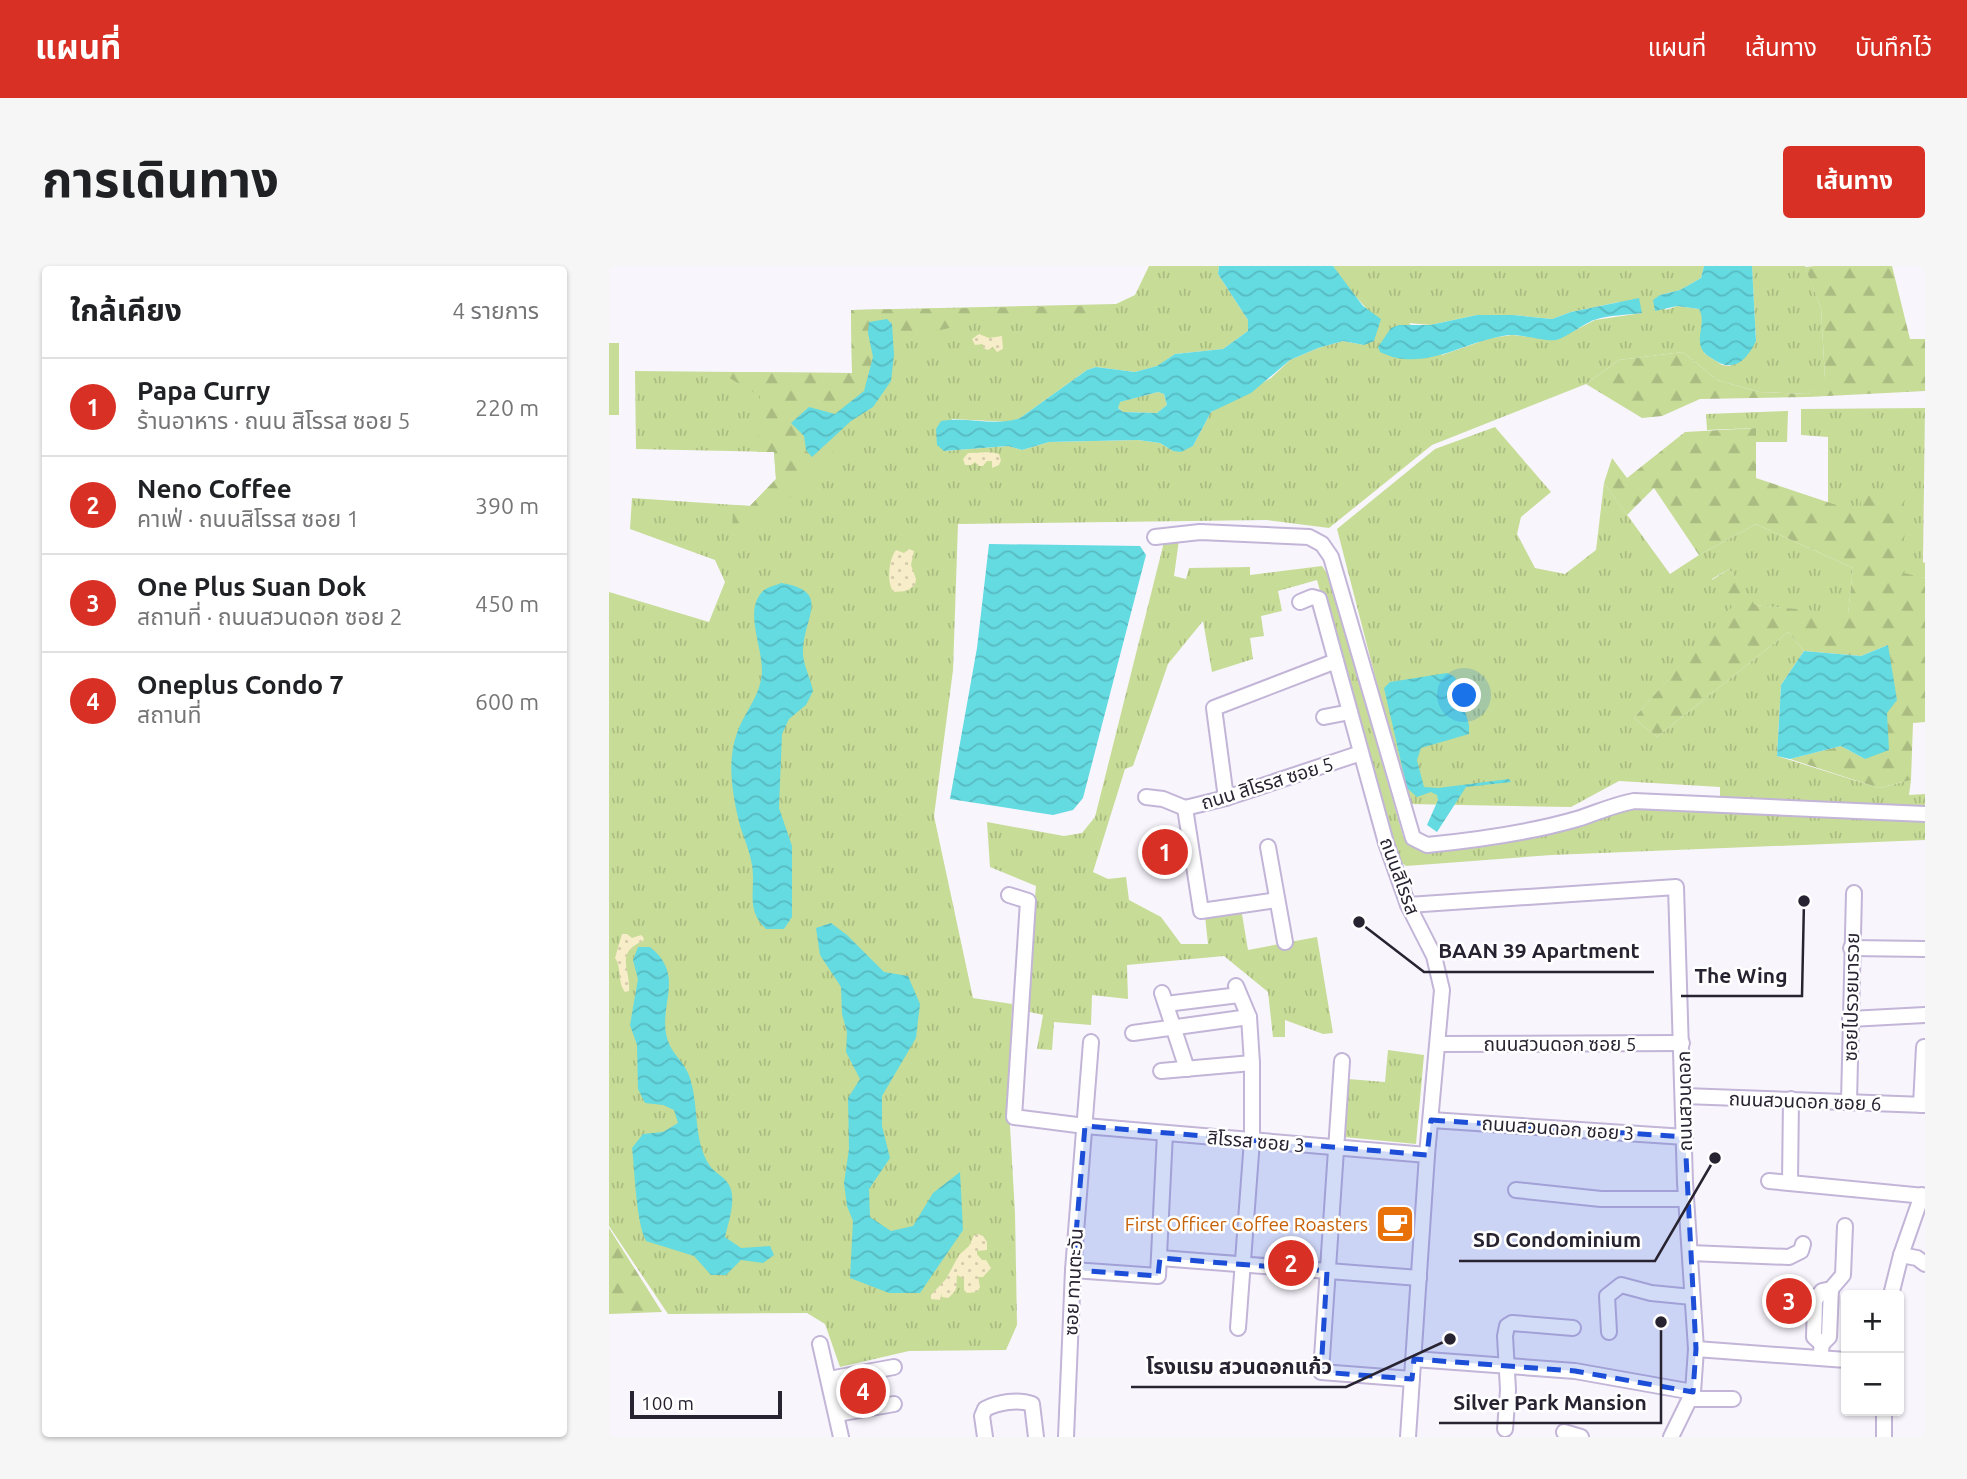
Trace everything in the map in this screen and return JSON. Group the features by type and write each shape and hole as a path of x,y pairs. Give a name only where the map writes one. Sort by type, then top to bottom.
{"street":[{"path":"1155,537 1212,532 1309,537 1322,544 1331,557 1413,838 1427,845 1540,827 1634,801 1925,814"},
{"name":"ถนนสิโรรส","path":"1300,602 1312,597 1319,599 1387,843 1408,905 1434,956 1442,990 1427,1155 1408,1437"},
{"path":"1226,798 1214,708 1336,661"},
{"path":"1324,717 1350,712"},
{"name":"ถนน สิโรรส ซอย 5","path":"1277,900 1201,911 1185,808 1226,798 1361,753"},
{"path":"1146,797 1163,799 1185,808"},
{"path":"1268,847 1285,942"},
{"name":"ถนนสวนดอก","path":"1408,905 1676,887 1686,1199 1696,1349 1692,1396 1671,1437"},
{"name":"ซอยไปรวยมารวย","path":"1849,1101 1854,893"},
{"name":"สิโรรส ซอย 3","path":"1009,895 1028,901 1014,1117 1085,1126 1427,1155"},
{"path":"1851,948 1925,949"},
{"path":"1187,1069 1164,999 1238,990 1249,1017 1252,1063 1252,1140 1238,1328"},
{"path":"1850,1019 1925,1015"},
{"path":"1133,1033 1249,1017"},
{"name":"ซอย ทานตะวัน","path":"1066,1437 1073,1270 1091,1042"},
{"name":"ถนนสวนดอก ซอย 5","path":"1438,1044 1682,1043"},
{"path":"1923,1105 1924,1047"},
{"path":"1342,1061 1321,1372 1412,1379"},
{"path":"1161,1071 1252,1063"},
{"name":"ถนนสวนดอก ซอย 6","path":"1684,1097 1923,1105"},
{"path":"1790,1182 1791,1100"},
{"name":"ถนนสวนดอก ซอย 3","path":"1431,1120 1685,1136"},
{"path":"1073,1270 1158,1276 1165,1133"},
{"path":"1769,1181 1924,1196 1901,1255 1892,1290"},
{"path":"1516,1190 1601,1199 1686,1199"},
{"path":"1821,1351 1814,1337 1815,1300 1822,1292 1831,1289 1843,1275 1845,1226"},
{"path":"1690,1253 1789,1257 1801,1251 1803,1244"},
{"path":"1901,1255 1917,1258 1925,1264"},
{"path":"1160,1258 1419,1278"},
{"path":"1609,1332 1608,1296 1621,1285 1651,1293 1692,1297"},
{"path":"1505,1429 1507,1326 1512,1323 1573,1328"},
{"path":"820,1344 841,1437"},
{"path":"1696,1349 1821,1351 1841,1358"},
{"path":"1414,1359 1575,1371 1692,1396 1733,1399"},
{"path":"829,1379 894,1367"},
{"path":"985,1437 982,1416 985,1409 993,1404 1025,1401 1033,1404 1035,1437"},
{"path":"837,1413 894,1404"},
{"path":"1884,1416 1884,1437"},
{"path":"1564,1432 1581,1437"}],"highlighted area":[{"path":"1431,1120 1685,1137 1696,1349 1693,1392 1575,1371 1414,1359 1412,1379 1321,1372 1327,1271 1160,1258 1158,1276 1073,1270 1085,1126 1427,1155"}],"green space":[{"path":"1149,266 1219,266 1218,274 1248,320 1248,331 1223,349 1175,354 1158,366 1135,372 1096,367 1087,370 1020,418 1009,422 952,419 944,451 1008,446 1022,450 1049,442 1138,440 1160,443 1173,451 1193,446 1211,412 1271,378 1290,360 1343,341 1364,345 1371,314 1333,266 1704,266 1701,278 1680,290 1660,295 1666,310 1677,306 1699,309 1703,316 1704,353 1722,365 1730,366 1756,341 1752,266 1805,266 1821,308 1825,379 1808,394 1759,392 1717,380 1683,352 1619,360 1586,384 1432,445 1329,528 1267,520 958,524 953,670 934,816 973,998 1012,1004 1009,1109 1015,1213 1017,1325 1006,1350 909,1351 840,1367 825,1324 807,1313 668,1314 609,1226 609,592 709,622 725,582 715,560 630,529 632,498 750,506 776,479 774,452 636,449 635,371 852,373 851,310 1116,304 1135,295","holes":["1619,302 1642,313 1595,320 1556,340 1512,335 1491,338 1442,355 1409,323 1430,325 1477,315 1552,319 1571,312"]},
{"path":"1892,266 1910,339 1925,339 1925,391 1700,399 1662,416 1642,418 1586,384 1619,360 1683,352 1717,380 1759,392 1808,394 1825,378 1821,308 1805,267"},
{"path":"1094,306 1094,313 988,320 916,335 894,355 892,324 868,333 873,357 864,391 804,436 806,450 812,457 842,430 846,438 789,498 732,536 733,505 750,506 776,479 774,452 757,452 760,396 719,372 852,373 851,310"},
{"path":"609,343 619,343 619,415 609,415"},
{"path":"1158,392 1164,394 1167,405 1157,413 1123,412 1118,408 1119,402"},
{"path":"1925,408 1925,578 1904,574 1861,514 1828,503 1828,437 1801,435 1801,409"},
{"path":"1788,411 1787,442 1756,442 1755,428 1707,430 1706,414"},
{"path":"1495,427 1551,492 1521,517 1517,534 1535,568 1565,574 1596,550 1604,483 1670,574 1756,524 1853,568 1848,615 1754,605 1729,569 1712,579 1733,607 1634,718 1657,737 1788,632 1804,651 1781,685 1777,756 1879,788 1911,780 1909,795 1925,794 1925,808 1720,799 1720,787 1619,781 1571,807 1408,804 1337,529 1435,449"},
{"path":"1756,428 1756,478 1860,513 1862,494 1904,498 1904,573 1925,578 1925,722 1913,723 1911,780 1879,788 1790,759 1841,746 1865,759 1887,713 1888,645 1861,656 1804,651 1788,632 1657,737 1634,718 1732,607 1712,580 1729,569 1755,605 1848,614 1853,568 1756,524 1699,555 1654,488 1627,515 1604,483 1612,458 1627,478 1685,432"},
{"path":"1179,540 1174,576 1186,579 1189,568 1250,567 1250,575 1322,566 1329,576 1403,836 1414,845 1429,847 1617,806 1925,817 1925,840 1552,855 1406,866 1397,859 1380,808 1317,580 1278,591 1282,611 1261,616 1264,636 1250,638 1253,659 1212,672 1203,621 1168,664 1133,766 1125,769 1093,872 1108,879 1126,877 1129,900 1161,917 1181,944 1208,944 1205,916 1241,908 1248,950 1317,937 1333,1033 1323,1034 1285,1020 1285,1037 1273,1037 1268,992 1224,956 1127,965 1128,999 1092,995 1091,1025 1054,1022 1052,1050 1037,1049 1043,1015 1025,1011 1036,886 990,867 987,822 1064,836 1082,833 1095,817 1164,542"},
{"path":"1388,1050 1424,1055 1416,1144 1344,1137 1348,1079 1385,1082"},
{"path":"609,1228 662,1312 609,1314"}],"sand":[{"path":"979,334 989,338 1002,336 1003,349 997,352 993,347 988,350 983,348 983,344 975,345 972,339"},
{"path":"968,453 999,454 999,465 992,468 992,461 987,461 983,466 975,462 965,465 963,459"},
{"path":"909,549 914,551 911,565 916,579 915,585 907,591 894,592 889,577 892,559 896,550 904,553"},
{"path":"622,934 632,938 641,935 644,938 626,956 629,991 625,992 615,958"},
{"path":"978,1234 987,1242 987,1250 977,1251 977,1254 982,1260 986,1260 991,1268 983,1277 978,1277 980,1287 977,1292 967,1293 964,1290 964,1279 957,1275 956,1288 952,1295 948,1298 942,1297 941,1293 941,1300 931,1299 931,1295 946,1279 959,1255 969,1246 974,1235"}],"water":[{"path":"1219,266 1333,266 1363,306 1381,319 1374,341 1364,345 1343,341 1290,360 1251,393 1211,412 1193,446 1181,452 1173,451 1160,443 1138,440 1049,442 1022,450 1008,446 944,451 937,445 936,429 941,421 1001,422 1020,418 1087,370 1096,367 1135,372 1157,366 1175,354 1223,349 1248,331 1248,320 1218,274","holes":["1158,392 1164,394 1167,405 1157,413 1123,412 1118,408 1120,402"]},
{"path":"1704,266 1752,266 1756,341 1744,359 1733,365 1720,363 1703,351 1700,342 1702,319 1699,309 1677,306 1655,311 1653,300 1660,295 1680,290 1701,278"},
{"path":"1639,298 1642,313 1594,320 1556,340 1509,335 1429,358 1413,359 1396,358 1380,352 1378,347 1391,328 1399,325 1430,325 1477,315 1552,319 1571,312"},
{"path":"887,319 892,324 894,355 891,381 873,407 851,421 812,457 806,450 804,436 791,423 809,407 835,414 864,391 873,357 868,333 869,322"},
{"path":"989,544 1140,546 1146,555 1083,798 1073,810 1053,815 950,799 977,648"},
{"path":"781,583 806,592 810,598 810,615 803,654 813,691 806,705 789,719 782,734 779,808 792,846 792,917 784,929 766,929 753,907 752,865 735,806 731,769 737,733 761,680 761,658 754,622 756,601 764,590"},
{"path":"1888,645 1897,700 1887,713 1889,750 1865,759 1841,746 1790,759 1777,756 1781,685 1804,651 1861,656"},
{"path":"1447,673 1455,677 1469,725 1469,734 1421,748 1417,760 1424,787 1438,788 1509,779 1511,782 1466,787 1437,832 1427,825 1438,800 1437,795 1431,792 1417,797 1407,788 1384,688 1390,682"},
{"path":"831,923 884,972 908,976 920,1004 916,1038 882,1096 882,1126 890,1158 869,1189 870,1217 891,1231 913,1226 933,1193 960,1172 963,1230 920,1293 889,1293 850,1278 853,1221 847,1206 844,1183 849,1149 848,1098 860,1079 846,1052 847,1032 842,1014 841,987 820,955 816,928"},
{"path":"638,947 650,947 667,970 669,982 665,1019 670,1046 686,1069 692,1084 698,1133 704,1156 727,1182 731,1191 731,1211 725,1237 741,1248 770,1246 774,1255 763,1263 741,1260 726,1275 711,1275 694,1256 646,1241 638,1210 632,1148 643,1134 663,1132 678,1123 674,1110 663,1105 645,1103 638,1089 637,1045 630,1025 638,979 633,960"}],"place":[{"name":"Papa Curry","path":"1165,852"},
{"name":"The Wing","path":"1804,901"},
{"name":"BAAN 39 Apartment","path":"1359,922"},
{"name":"SD Condominium","path":"1715,1158"},
{"name":"First Officer Coffee Roasters","path":"1395,1224"},
{"name":"Neno Coffee","path":"1291,1263"},
{"name":"One Plus Suan Dok","path":"1789,1301"},
{"name":"Silver Park Mansion","path":"1661,1322"},
{"name":"โรงแรม สวนดอกแก้ว","path":"1450,1339"},
{"name":"Oneplus Condo 7","path":"863,1391"}]}
